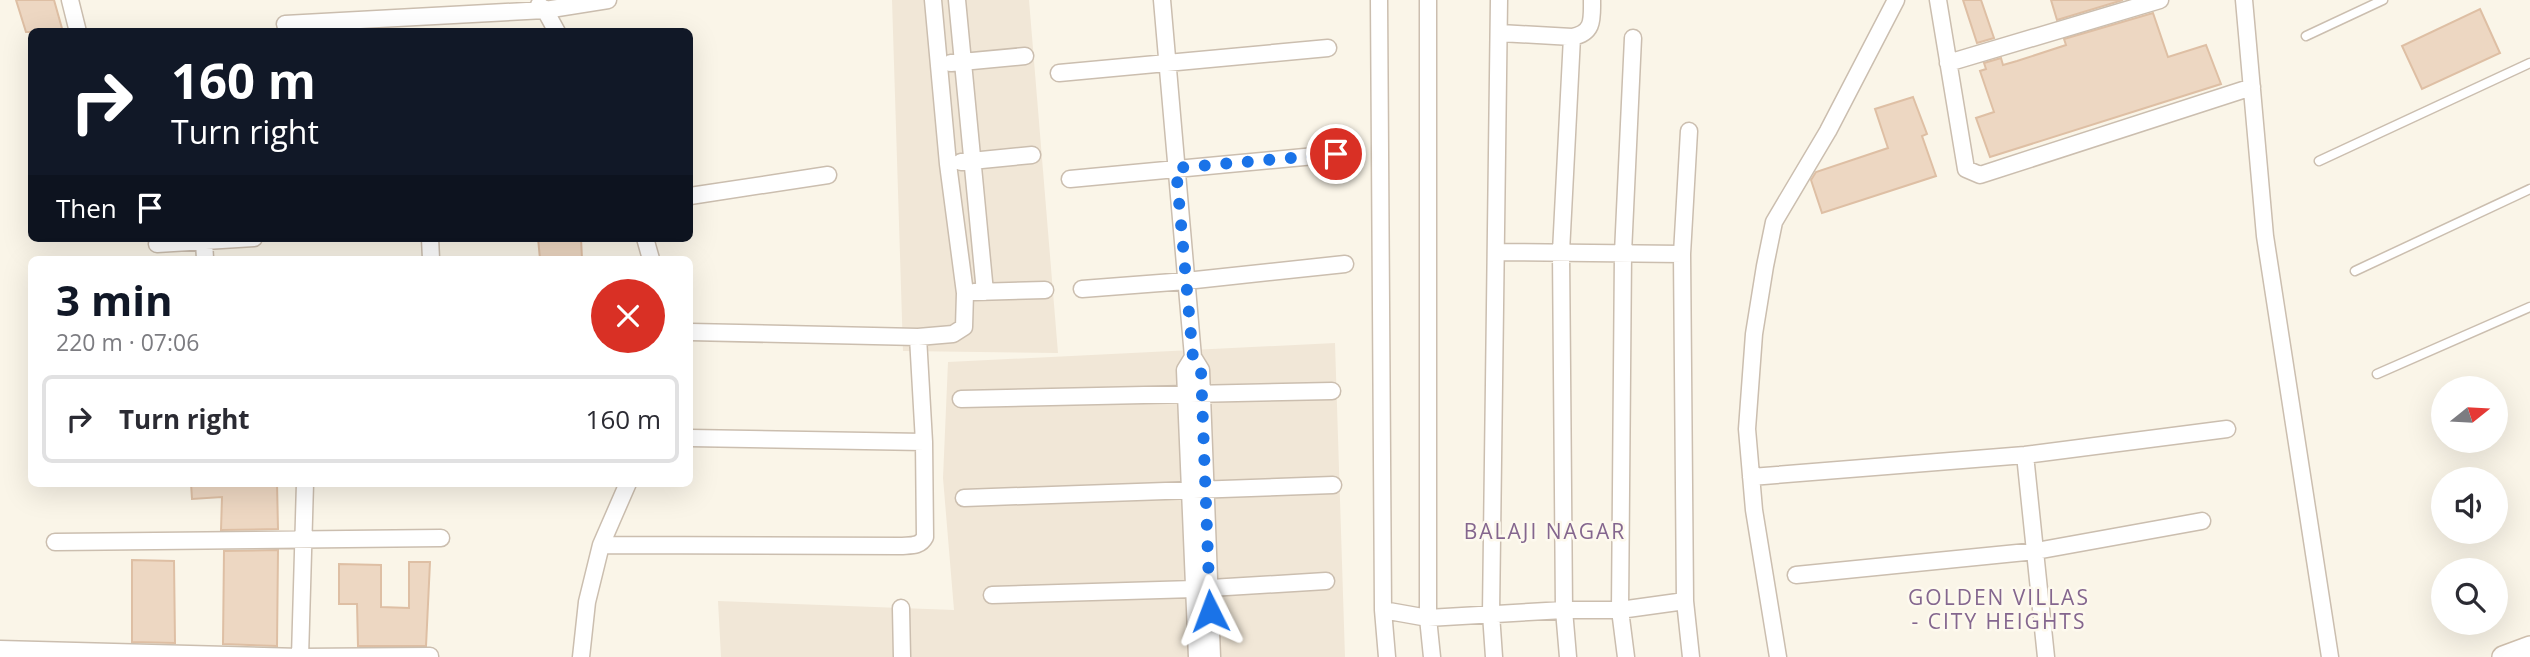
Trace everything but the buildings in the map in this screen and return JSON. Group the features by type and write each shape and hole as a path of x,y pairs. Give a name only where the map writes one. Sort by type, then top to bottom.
{"main road":[{"path":"2503,657 2530,648"}],"street":[{"path":"70,0 77,28"},
{"path":"285,24 608,0"},
{"path":"693,332 918,337 953,334 964,327 965,293 948,164 933,0"},
{"path":"957,0 985,292"},
{"path":"1162,0 1193,358 1185,370 1194,394 1202,588 1212,657"},
{"path":"1379,0 1383,611 1387,657"},
{"path":"1428,0 1428,618 1432,657"},
{"path":"1494,657 1491,614 1499,0"},
{"path":"1500,33 1572,37 1582,35 1589,27 1592,0"},
{"path":"1778,657 1754,510 1747,429 1754,334 1774,222 1828,131 1896,0"},
{"path":"1938,0 1966,169 1980,175 2252,87"},
{"path":"1948,63 2160,0"},
{"path":"2244,0 2265,236 2330,657"},
{"path":"539,5 554,28"},
{"path":"1568,657 1564,610 1561,252 1572,37"},
{"path":"1626,657 1620,610 1623,253 1633,38"},
{"path":"1059,73 1328,48"},
{"path":"938,64 1025,56"},
{"path":"1689,131 1682,254 1685,601 1691,657"},
{"path":"1070,179 1336,154"},
{"path":"948,164 1032,155"},
{"path":"693,196 828,175"},
{"path":"157,244 188,242"},
{"path":"1496,252 1682,254"},
{"path":"1082,289 1345,264"},
{"path":"965,293 1045,290"},
{"path":"601,545 915,545 923,542 924,442 918,337"},
{"path":"961,398 1332,391"},
{"path":"1751,477 2025,455 2227,429"},
{"path":"693,438 924,442"},
{"path":"2025,455 2046,657"},
{"path":"964,498 1333,485"},
{"path":"300,657 304,487"},
{"path":"582,657 587,602 601,545 626,487"},
{"path":"1796,575 2036,551 2202,521"},
{"path":"55,542 441,538"},
{"path":"992,595 1326,581"},
{"path":"1197,657 1202,588"},
{"path":"1383,611 1428,618 1564,610 1620,610 1685,601"},
{"path":"901,608 902,657"},
{"path":"0,649 300,657 430,656"}],"lane":[{"path":"2306,36 2382,0"},
{"path":"2319,161 2530,63"},
{"path":"2355,271 2530,189"},
{"path":"2377,374 2530,307"}],"shaded area":[{"path":"892,0 1029,0 1058,353 903,351"},
{"path":"1335,343 1345,657 721,657 718,601 954,610 943,478 948,362"}],"district":[{"name":"BALAJI NAGAR","path":"1545,531"},
{"name":"GOLDEN VILLAS - CITY HEIGHTS","path":"1999,609"}],"route":[{"path":"1210,611 1201,370 1193,358 1176,168 1336,154"}]}
